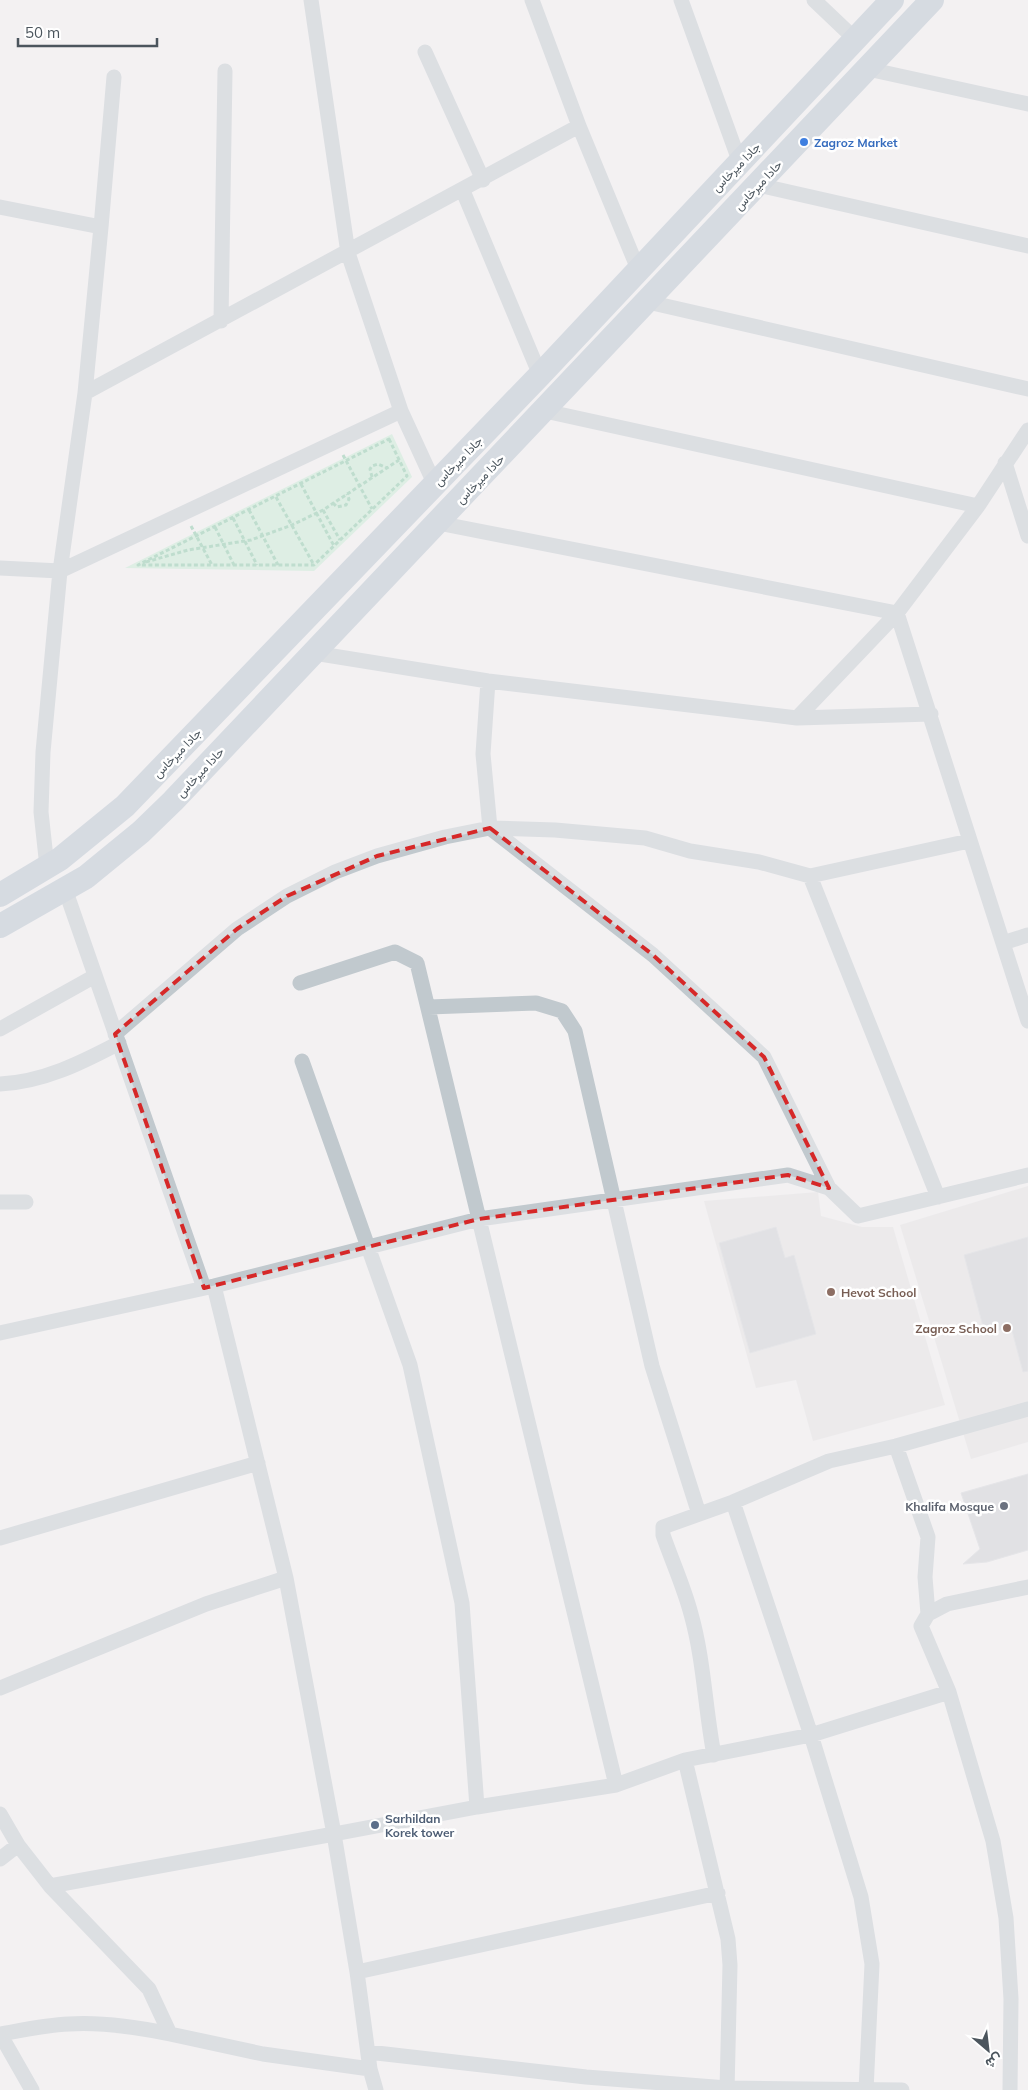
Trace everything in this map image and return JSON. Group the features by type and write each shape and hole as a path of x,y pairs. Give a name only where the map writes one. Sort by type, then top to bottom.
{"main road":[{"name":"جادا ميرخاس","path":"0,895 47,867 83,842 125,806 540,375 892,0"},
{"name":"حادا ميرخاس","path":"0,926 86,877 141,832 438,523 932,0"}],"street":[{"path":"311,0 348,253 401,411 435,485"},
{"path":"532,0 580,126 638,269"},
{"path":"681,0 740,162"},
{"path":"814,0 855,39"},
{"path":"425,52 483,180"},
{"path":"868,69 1028,104"},
{"path":"221,321 225,71"},
{"path":"47,867 41,812 43,752 60,571 86,393 114,77"},
{"path":"86,393 580,126"},
{"path":"758,185 1028,246"},
{"path":"463,190 540,375"},
{"path":"0,207 101,227"},
{"path":"648,302 1028,389"},
{"path":"0,568 60,571 401,411"},
{"path":"544,411 978,506"},
{"path":"797,718 897,612 978,506 1028,430"},
{"path":"1005,463 1028,536"},
{"path":"438,523 897,612"},
{"path":"897,612 931,714 968,841 1028,1021"},
{"path":"314,653 488,681 797,718 931,714"},
{"path":"488,681 483,754 490,828 653,954 764,1057 829,1188 858,1216 1028,1174"},
{"path":"0,1084 46,1077 78,1064 117,1039 237,929 287,896 335,872 377,856 490,828 555,830 645,838 690,851 759,862 810,876 968,841"},
{"path":"810,876 938,1197"},
{"path":"65,889 117,1039 209,1287 258,1463 286,1578 334,1834 357,1972 370,2069 376,2090"},
{"path":"1003,943 1028,935"},
{"path":"300,983 395,952 417,963 616,1785"},
{"path":"0,1029 95,976"},
{"path":"429,1007 536,1003 562,1011 575,1031 652,1366 699,1514"},
{"path":"302,1061 410,1366 462,1604 477,1807"},
{"path":"0,1333 209,1287 368,1245 479,1219 788,1175 829,1188"},
{"path":"0,1202 26,1202"},
{"path":"714,1755 706,1715 702,1666 691,1614 663,1535 663,1527 733,1502 829,1461 896,1446 1028,1410"},
{"path":"896,1446 928,1537 925,1577 928,1614"},
{"path":"0,1538 258,1463"},
{"path":"733,1502 811,1735 860,1898 872,1964 866,2089"},
{"path":"0,1688 206,1604 286,1578"},
{"path":"1010,2090 1011,1999 1006,1918 993,1842 949,1692 921,1626 928,1614 948,1604 1028,1587"},
{"path":"50,1886 477,1807 616,1785 685,1760 811,1735 949,1692"},
{"path":"685,1760 728,1939 730,1965 727,2089"},
{"path":"0,1814 18,1845 50,1886 149,1989 170,2034"},
{"path":"0,1859 18,1845"},
{"path":"357,1972 718,1894"},
{"path":"32,2090 0,2034 68,2024 139,2028 263,2054 370,2069"},
{"path":"368,2052 594,2084 727,2089 902,2090"}],"path":[{"path":"389,439 407,476 314,565 138,565 389,439"},
{"path":"336,441 372,509"},
{"path":"138,565 203,548 245,541 292,525 323,510 399,460"},
{"path":"372,477 370,469 372,466 378,464 387,468"},
{"path":"301,484 334,546"},
{"path":"333,503 338,507 346,505 349,499 347,494"},
{"path":"276,497 314,565"},
{"path":"249,510 278,565"},
{"path":"323,510 340,540"},
{"path":"184,512 212,565"},
{"path":"233,518 257,565"},
{"path":"214,527 234,565"},
{"path":"162,552 168,565"}],"highlighted area":[{"path":"490,828 653,955 764,1057 829,1188 788,1175 479,1219 204,1288 115,1034 237,929 287,896 377,856"}],"shaded area":[{"path":"1028,1186 1028,1442 971,1459 900,1225"},
{"path":"818,1192 821,1216 862,1227 893,1227 945,1405 813,1441 796,1380 756,1388 704,1201"}],"green space":[{"path":"392,434 412,477 314,571 125,568"}],"building":[{"path":"776,1227 785,1258 794,1255 816,1334 750,1353 719,1243"},
{"path":"1028,1237 1028,1371 1023,1372 1011,1327 985,1334 964,1255"},
{"path":"1028,1474 1028,1550 987,1562 963,1564 980,1549 961,1493"}],"place":[{"name":"Zagroz Market","path":"804,142"},
{"name":"Hevot School","path":"831,1292"},
{"name":"Zagroz School","path":"1007,1328"},
{"name":"Khalifa Mosque","path":"1004,1506"},
{"name":"Sarhildan Korek tower","path":"375,1825"}]}
